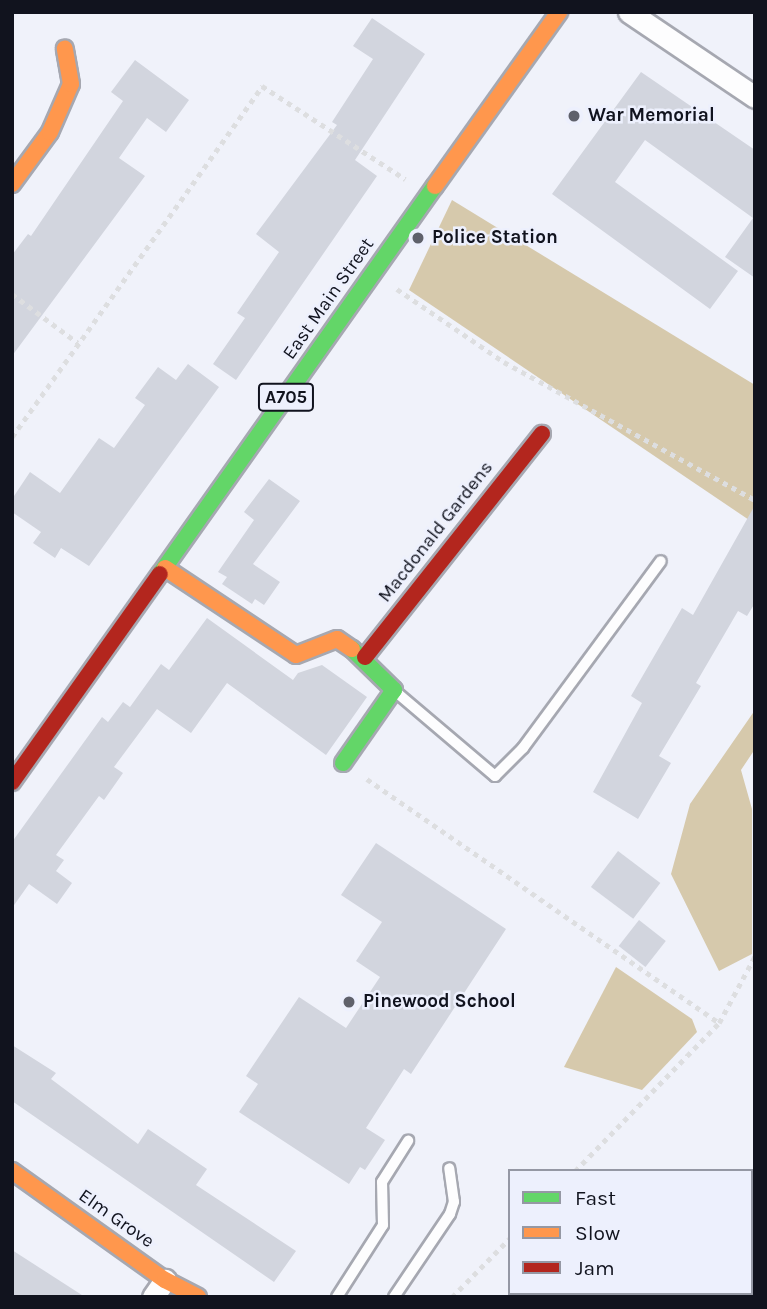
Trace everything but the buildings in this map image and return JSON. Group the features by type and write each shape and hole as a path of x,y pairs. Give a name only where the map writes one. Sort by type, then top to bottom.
{"street":[{"name":"East Main Street","path":"12,782 559,12"},
{"path":"629,12 755,97"},
{"path":"12,184 50,132 71,84 65,50"},
{"name":"Macdonald Gardens","path":"365,657 542,434"},
{"path":"165,568 296,655 337,639 365,657 394,690 343,763"},
{"name":"Elm Grove","path":"12,1171 159,1288 198,1297"}],"lane":[{"path":"394,690 495,776 523,748 661,561"},
{"path":"337,1297 383,1225 382,1182 408,1141"},
{"path":"394,1297 450,1214 454,1202 449,1168"}],"path":[{"path":"12,438 262,86 429,195"},
{"path":"373,273 504,362 755,500"},
{"path":"12,294 78,343"},
{"path":"343,763 719,1023"},
{"path":"577,1169 719,1023 755,956"},
{"path":"452,1297 508,1240"}],"shaded area":[{"path":"452,200 755,385 755,524 409,290"},
{"path":"755,710 755,749 741,770 752,809 752,954 719,971 671,874 690,804"},
{"path":"616,967 692,1019 697,1032 642,1090 564,1067"}],"traffic: fast":[{"path":"160,574 435,186"},
{"path":"343,763 394,690 352,649"}],"traffic: slow":[{"path":"435,186 559,12"},
{"path":"12,184 50,132 71,84 65,49"},
{"path":"165,568 296,655 337,639 352,649"},
{"path":"12,1171 165,1280 198,1297"}],"traffic: jam":[{"path":"365,657 542,434"},
{"path":"12,782 160,574"}],"place":[{"name":"War Memorial","path":"574,116"},
{"name":"Police Station","path":"418,238"},
{"name":"Pinewood School","path":"349,1002"}]}
